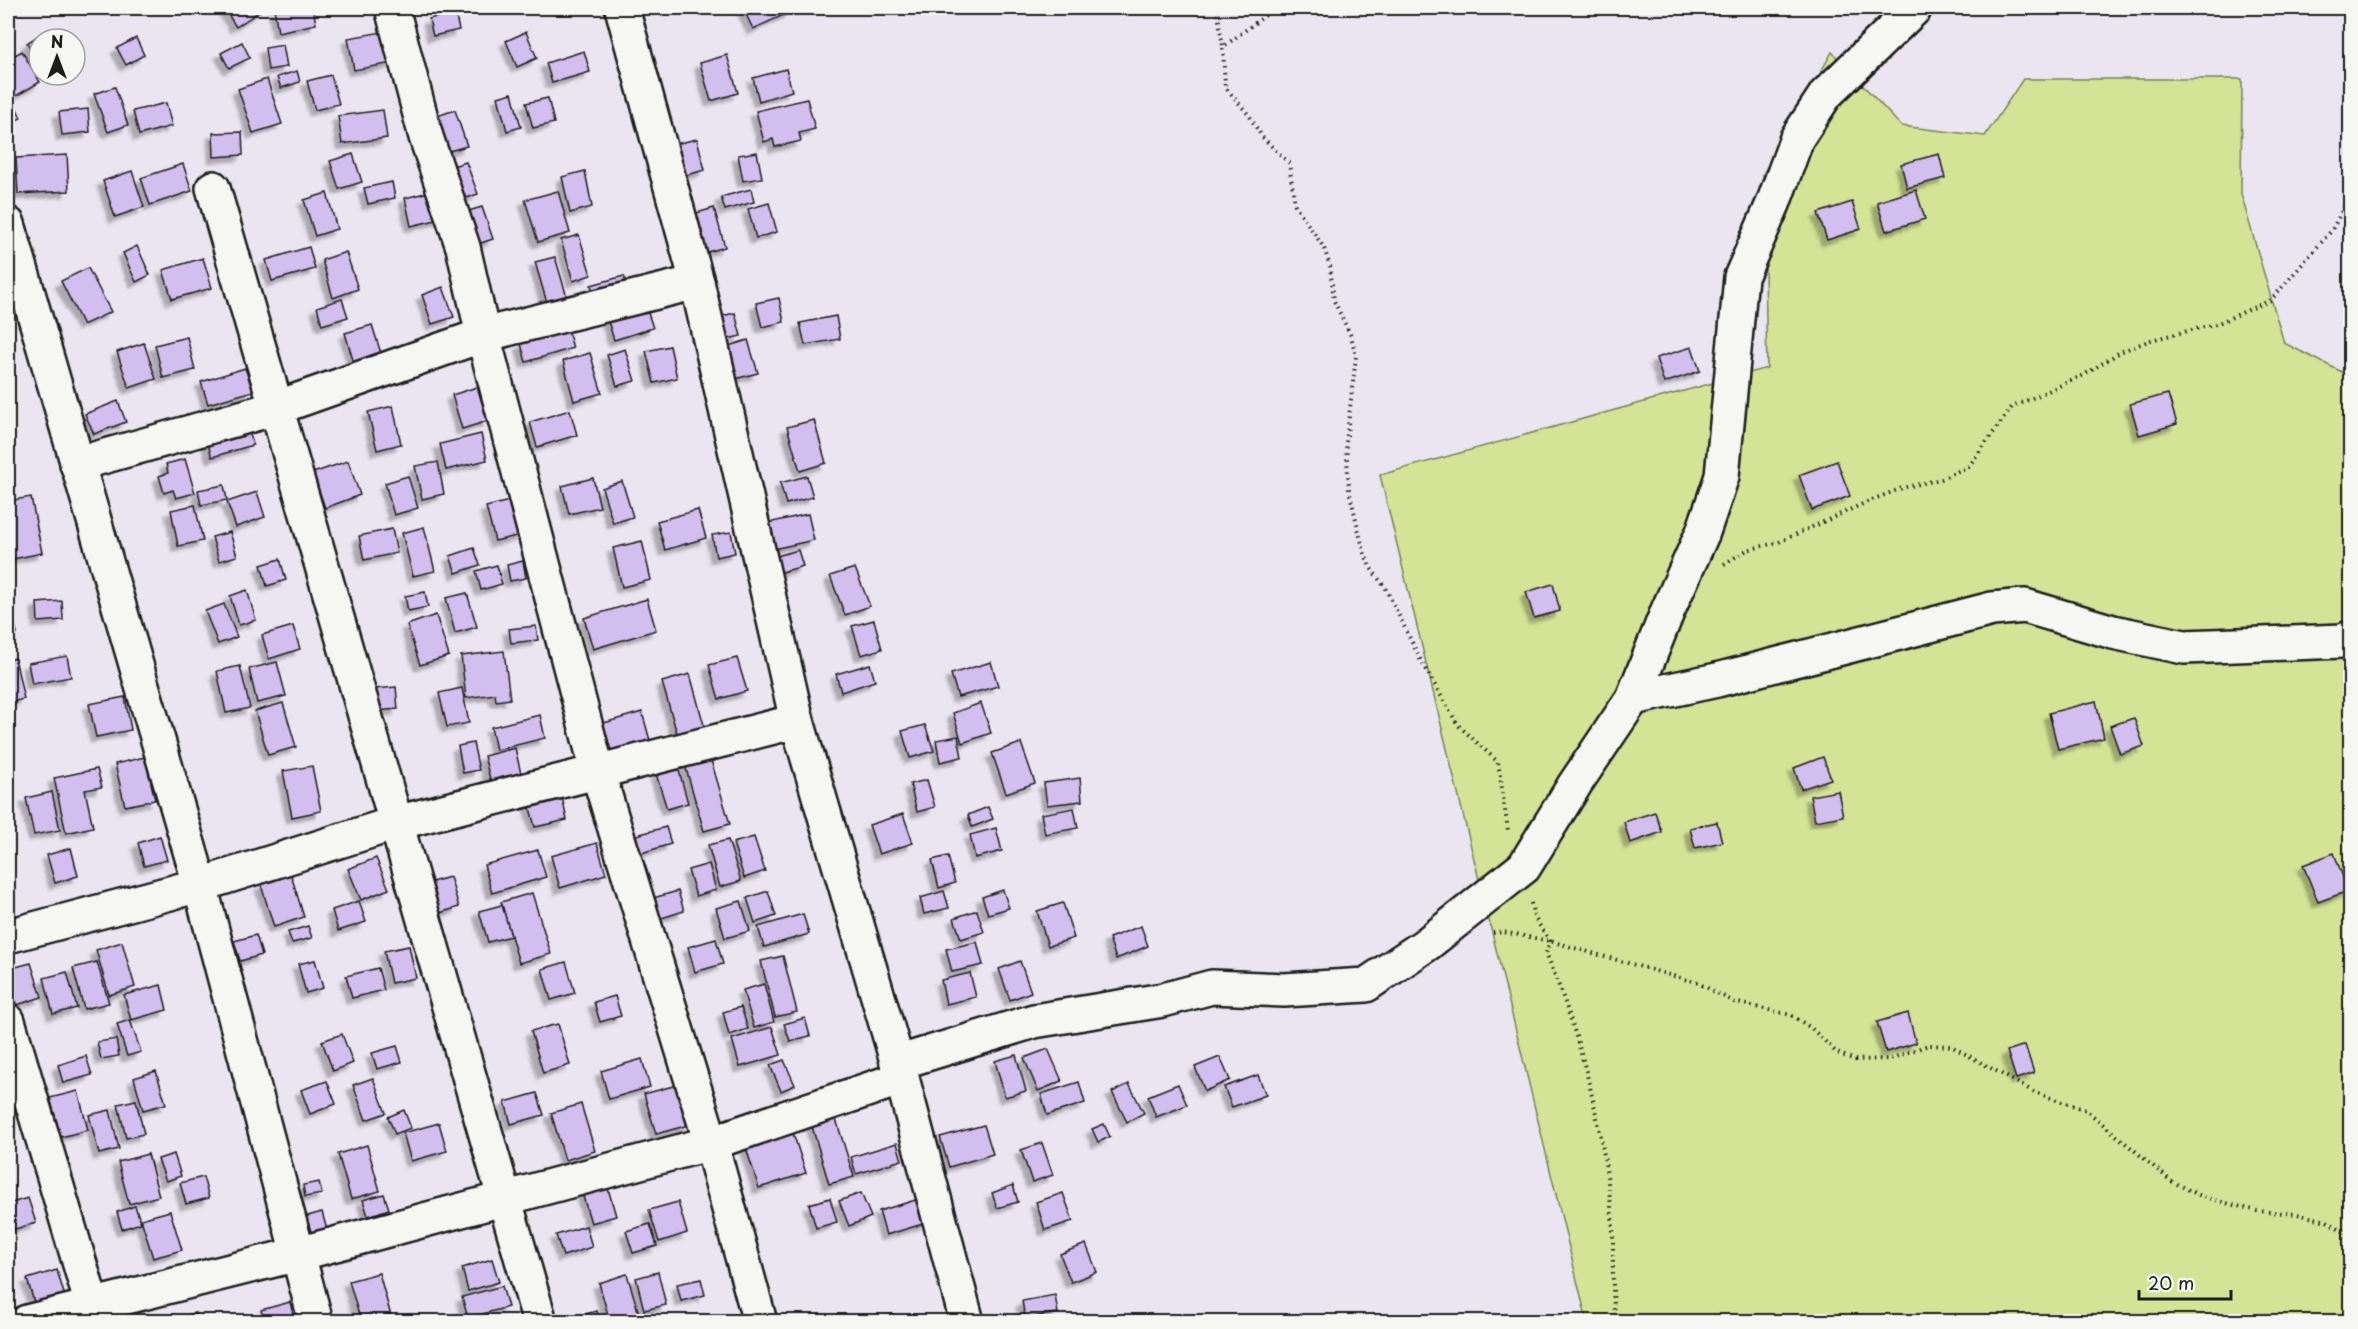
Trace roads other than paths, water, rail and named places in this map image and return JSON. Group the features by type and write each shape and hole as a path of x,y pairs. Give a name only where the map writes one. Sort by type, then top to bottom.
{"street":[{"path":"392,8 426,136 463,248 483,335 598,773 711,1143 760,1322"},
{"path":"622,8 697,282 797,721 900,1070 968,1322"},
{"path":"27,1322 95,1313 298,1254 711,1143 1034,1021 1163,1000 1212,987 1284,990 1366,985 1427,944 1524,867 1575,784 1633,698 1702,532 1722,476 1741,277 1773,204 1797,138 1826,94 1915,8"},
{"path":"213,188 540,1322"},
{"path":"8,224 200,885 316,1322"},
{"path":"77,464 276,408 483,335 697,282"},
{"path":"1633,698 1717,681 1992,609 2025,606 2113,632 2184,647 2342,641 2350,638"},
{"path":"8,936 200,885 396,823 797,721"},
{"path":"8,1021 95,1313"}]}
